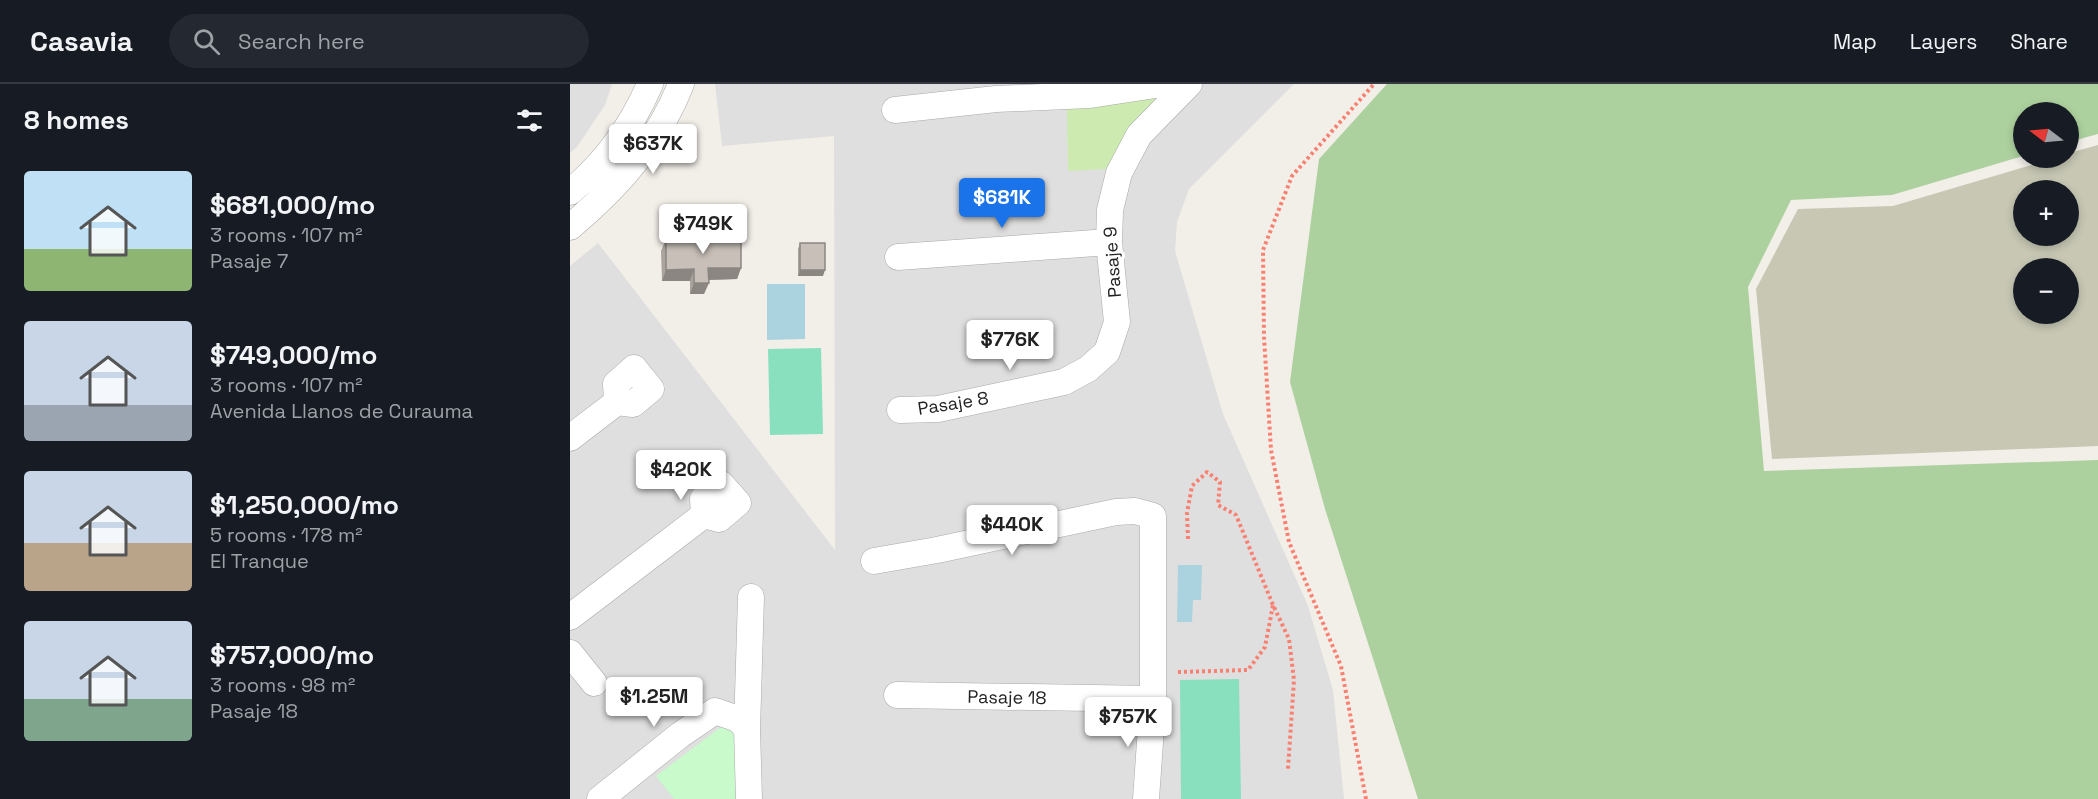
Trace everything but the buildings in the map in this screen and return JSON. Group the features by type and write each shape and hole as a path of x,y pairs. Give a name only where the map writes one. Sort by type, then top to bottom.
{"street":[{"path":"570,192 617,143 631,123 650,84"},
{"path":"570,227 593,207 644,152 659,131 681,84"},
{"path":"895,110 996,99 1090,95 1162,84"},
{"name":"Pasaje 9","path":"1117,322 1109,242 1110,210 1119,173 1140,135 1189,84"},
{"path":"898,256 1109,242"},
{"name":"Pasaje 8","path":"900,410 938,409 1064,382 1088,369 1107,352 1117,322"},
{"path":"570,438 617,402"},
{"path":"874,561 1116,512 1135,511 1152,516 1153,699 1146,799"},
{"path":"570,617 704,515"},
{"path":"749,799 747,729 751,597"},
{"path":"570,653 594,683"},
{"name":"Pasaje 18","path":"897,695 1153,699"},
{"path":"600,799 714,711 738,719 747,729"}],"path":[{"path":"1366,799 1341,666 1289,542 1271,450 1264,338 1263,250 1292,176 1374,84"},
{"path":"1188,539 1187,513 1192,486 1207,472 1220,482 1218,505 1236,515 1289,639 1293,680 1288,769"},
{"path":"1153,672 1248,670 1264,647 1273,605"}],"shaded area":[{"path":"570,84 612,84 605,105 577,147 570,153"},
{"path":"715,84 1294,84 1189,189 1177,222 1175,251 1223,414 1308,606 1333,690 1344,799 570,799 570,266 598,243 835,550 834,136 722,146"},
{"path":"2098,145 2098,446 1772,459 1756,289 1798,209 1893,206 2021,168 2079,168 2079,150"}],"green space":[{"path":"1387,84 2098,84 2098,134 2079,139 2079,102 2013,102 2013,159 1892,195 1791,200 1748,287 1764,471 2098,460 2098,799 1418,799 1325,509 1290,382 1319,159"},
{"path":"1166,93 1131,127 1107,169 1068,171 1067,108"},
{"path":"821,348 823,434 770,435 768,349"},
{"path":"1239,679 1241,799 1181,799 1180,680"},
{"path":"721,727 733,732 737,753 736,799 674,799 656,776"}],"water":[{"path":"767,284 805,284 805,339 767,340"},
{"path":"1178,565 1202,565 1201,600 1193,600 1192,622 1177,622"}]}
